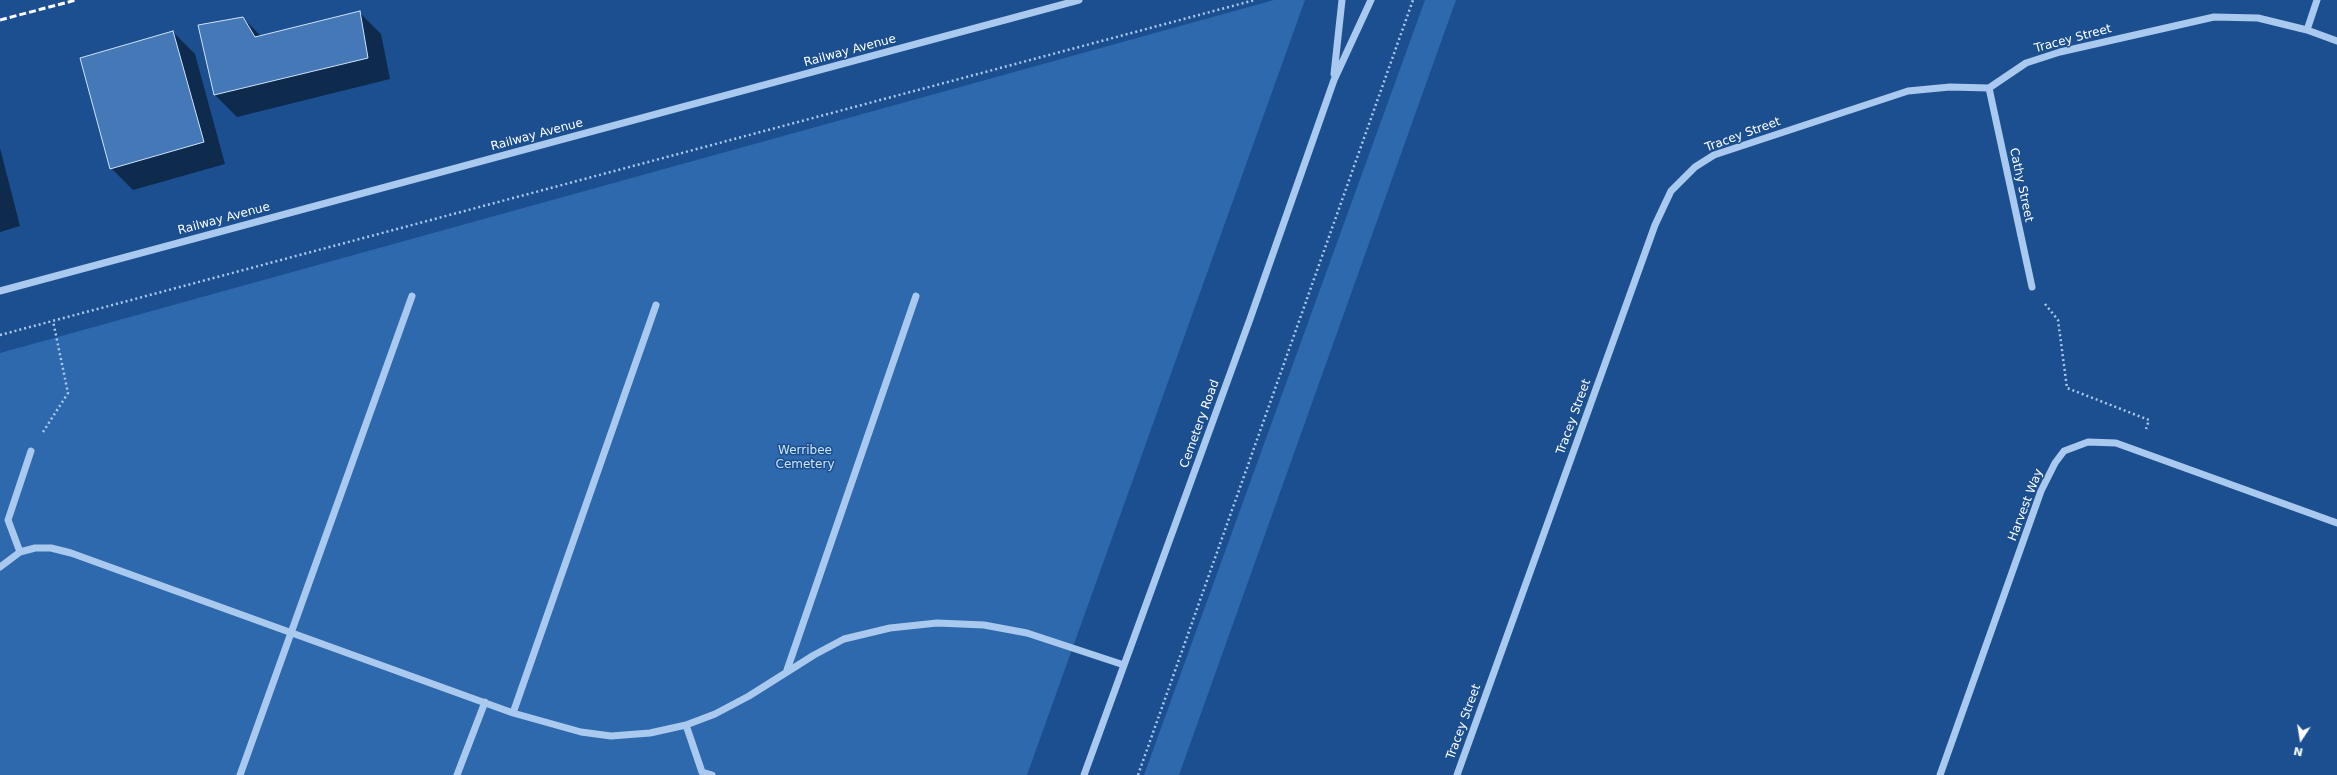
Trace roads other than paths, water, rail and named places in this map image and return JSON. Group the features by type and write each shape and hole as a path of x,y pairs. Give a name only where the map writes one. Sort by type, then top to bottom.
{"street":[{"name":"Railway Avenue","path":"0,291 1079,0"},
{"name":"Cemetery Road","path":"1334,80 1342,0"},
{"name":"Cemetery Road","path":"1084,775 1259,294 1334,80 1371,0"},
{"path":"2306,30 2317,0"},
{"name":"Tracey Street","path":"1457,775 1655,225 1671,191 1695,167 1714,155 1908,91 1950,87 1989,88 2026,63 2060,52 2214,17 2258,18 2306,30 2337,41"},
{"name":"Cathy Street","path":"1989,88 2032,287"},
{"path":"240,775 412,296"},
{"path":"787,670 916,296"},
{"path":"513,713 656,305"},
{"name":"Harvest Way","path":"1940,775 2041,491 2055,463 2064,451 2088,442 2116,443 2337,523"},
{"path":"20,552 8,520 31,451"},
{"path":"0,567 20,552 35,548 51,548 71,553 513,713 581,732 611,736 650,733 686,725 715,714 750,696 787,670 844,640 890,628 937,623 984,625 1026,633 1124,665"},
{"path":"457,775 484,702"},
{"path":"686,725 702,772 712,775"}],"railway":[{"path":"0,20 76,0"}],"park label":[{"name":"Werribee Cemetery","path":"805,458"}]}
